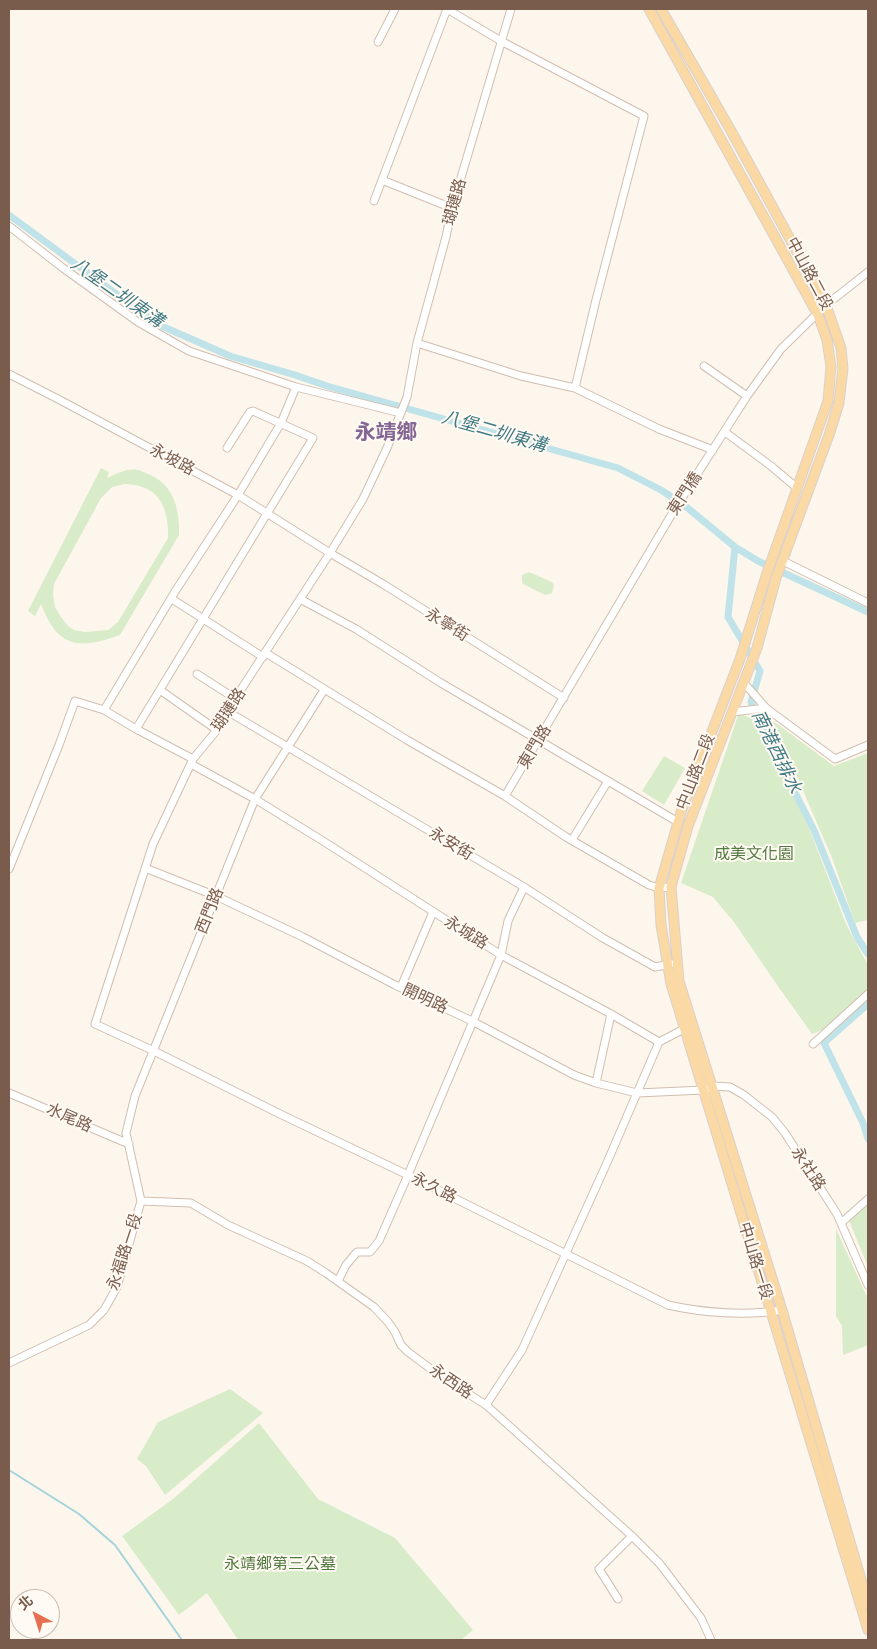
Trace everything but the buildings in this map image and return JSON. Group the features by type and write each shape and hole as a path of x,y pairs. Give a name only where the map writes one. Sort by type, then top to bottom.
{"main road":[{"name":"中山路二段","path":"649,9 818,315 827,340 831,367 828,401 767,573 740,659 678,822 659,888"},
{"name":"中山路二段","path":"660,9 730,130 826,305 840,348 843,369 839,403 829,435 782,560 757,648 688,826 671,887"},
{"name":"中山路一段","path":"671,887 679,981 782,1310 868,1603"},
{"name":"中山路一段","path":"659,888 661,925 671,984 868,1630"}],"street":[{"path":"378,42 395,9"},
{"path":"374,201 447,9 501,41 644,116 575,388"},
{"name":"瑚璉路","path":"95,1024 153,844 192,762 217,730 227,711 330,553 363,498 387,448 406,397 417,343 452,208 511,9"},
{"path":"382,180 452,208"},
{"path":"9,226 138,322 190,351 296,387 401,413"},
{"name":"東門橋","path":"564,698 676,507 747,396 781,349 818,315 826,305 868,272"},
{"path":"417,343 521,376 575,388 660,428 713,450"},
{"path":"704,366 747,396"},
{"name":"永坡路","path":"9,374 238,495 330,553"},
{"path":"104,710 176,590 238,495 281,423 296,387"},
{"path":"136,729 313,438 253,411 250,412 227,448"},
{"path":"724,432 797,488"},
{"name":"永寧街","path":"330,553 383,584 564,698"},
{"path":"782,560 868,603"},
{"path":"172,599 407,740 505,796 572,840 649,885 659,888 671,887"},
{"path":"300,599 356,629 538,740 678,822"},
{"path":"197,674 236,699"},
{"path":"744,683 766,708 835,759 868,745"},
{"path":"160,690 217,730"},
{"name":"西門路","path":"129,1144 126,1133 135,1096 254,799 324,690"},
{"name":"東門路","path":"505,796 564,698"},
{"name":"永城路","path":"9,869 75,701 104,710 254,799 501,955 612,1014 659,1042"},
{"path":"732,712 766,708"},
{"name":"永安街","path":"227,711 524,887 603,938 655,967 677,963"},
{"path":"572,840 608,781"},
{"name":"開明路","path":"145,868 216,896 303,937 574,1074 596,1083 637,1093 704,1090 713,1086"},
{"path":"338,1281 346,1264 357,1252 370,1252 379,1241 501,955 508,921 524,887"},
{"path":"401,987 433,912"},
{"path":"813,1044 868,994"},
{"path":"596,1083 612,1014"},
{"name":"永久路","path":"95,1024 408,1175 668,1305 706,1312 770,1312 782,1310"},
{"path":"486,1405 522,1350 606,1165 659,1042 684,1029"},
{"name":"永社路","path":"713,1086 730,1087 744,1094 772,1117 837,1214 868,1285"},
{"name":"水尾路","path":"9,1093 129,1144"},
{"name":"永福路一段","path":"9,1363 89,1325 104,1310 117,1287 142,1201 129,1144"},
{"path":"841,1223 868,1199"},
{"name":"永西路","path":"142,1201 191,1203 228,1225 307,1262 338,1281 374,1308 388,1322 408,1352 439,1375 486,1405 632,1536 660,1564 701,1618 711,1640"},
{"path":"618,1599 598,1569 632,1536"}],"green space":[{"path":"101,468 109,472 107,478 118,473 138,470 157,478 164,484 174,499 178,516 179,535 120,635 92,643 71,642 55,630 41,604 35,616 28,611","holes":["125,484 137,485 154,493 160,500 166,517 168,538 118,622 108,630 85,632 74,630 68,626 55,607 54,584 101,498 112,487"]},
{"path":"529,572 552,582 554,585 552,593 545,595 523,584 522,575"},
{"name":"成美文化園","path":"739,713 752,719 806,820 846,924 868,965 868,991 822,1030 812,1034 734,922 713,897 681,883"},
{"name":"成美文化園","path":"773,721 834,766 868,753 868,920 855,923 832,858"},
{"path":"664,756 685,768 664,805 642,791"},
{"path":"868,1205 868,1267 848,1218"},
{"path":"836,1229 868,1299 868,1345 843,1355 842,1326 836,1316"},
{"path":"230,1389 263,1413 165,1495 146,1466 137,1459 158,1422"},
{"name":"永靖鄉第三公墓","path":"259,1423 318,1499 395,1538 473,1630 461,1640 238,1640 207,1593 179,1615 122,1536 173,1499"}],"waterway":[{"name":"八堡二圳東溝","path":"9,215 157,324 230,356 327,386 618,468 661,490 684,505 735,547 758,561 868,612"},
{"name":"南港西排水","path":"735,547 728,617 760,671 751,702 763,730 814,830 857,937 868,954"},
{"name":"南港西排水","path":"868,1004 824,1043 863,1123 868,1139"},
{"path":"9,1470 79,1514 115,1545 182,1640"}],"district":[{"name":"永靖鄉","path":"386,433"}]}
